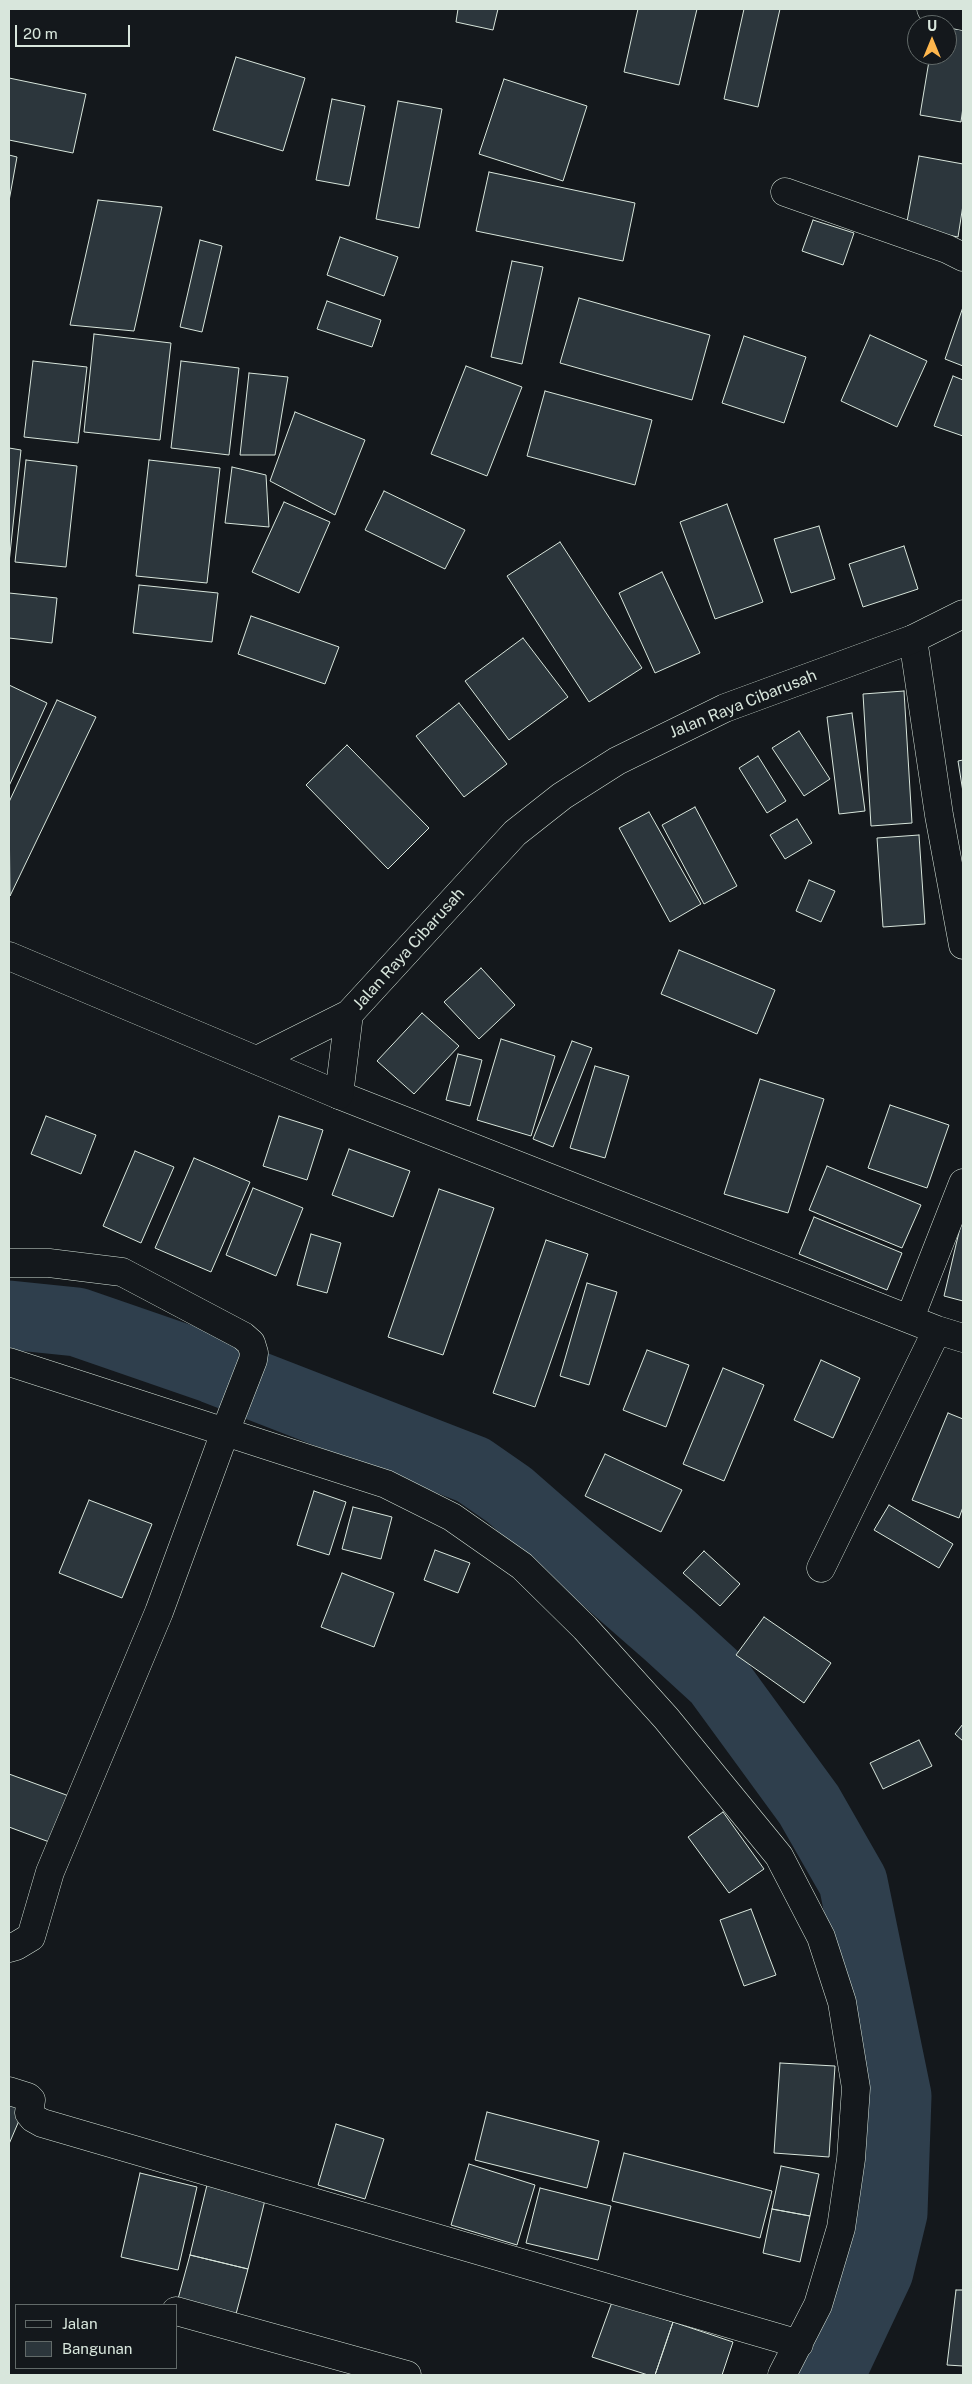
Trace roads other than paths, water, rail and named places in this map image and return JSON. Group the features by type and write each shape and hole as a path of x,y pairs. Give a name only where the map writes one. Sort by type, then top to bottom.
{"street":[{"path":"931,9 963,16"},
{"path":"785,192 947,249 963,257"},
{"name":"Jalan Raya Cibarusah","path":"256,1060 349,1014 515,833 562,796 617,761 725,708 913,639 963,614"},
{"path":"913,639 939,815 963,944"},
{"path":"9,956 339,1095 937,1330 963,1338"},
{"name":"Jalan Raya Cibarusah","path":"339,1095 349,1014"},
{"path":"910,1318 963,1183"},
{"path":"9,1263 48,1263 122,1272 243,1336 251,1343 254,1353 251,1367 159,1612 50,1872 31,1937 9,1948"},
{"path":"822,1568 937,1330"},
{"path":"9,1362 386,1484 452,1517 522,1566 585,1628 666,1718 780,1856 822,1937 842,2002 856,2088 851,2159 841,2228 818,2305 782,2375"},
{"path":"9,2091 28,2097 31,2100 29,2113 33,2118 42,2123 799,2344"},
{"path":"178,2312 407,2375"}],"waterway":[{"path":"9,1315 77,1322 213,1369 473,1470 509,1495 717,1679 809,1805 853,1882 897,2096 893,2213 879,2271 830,2375"}]}
